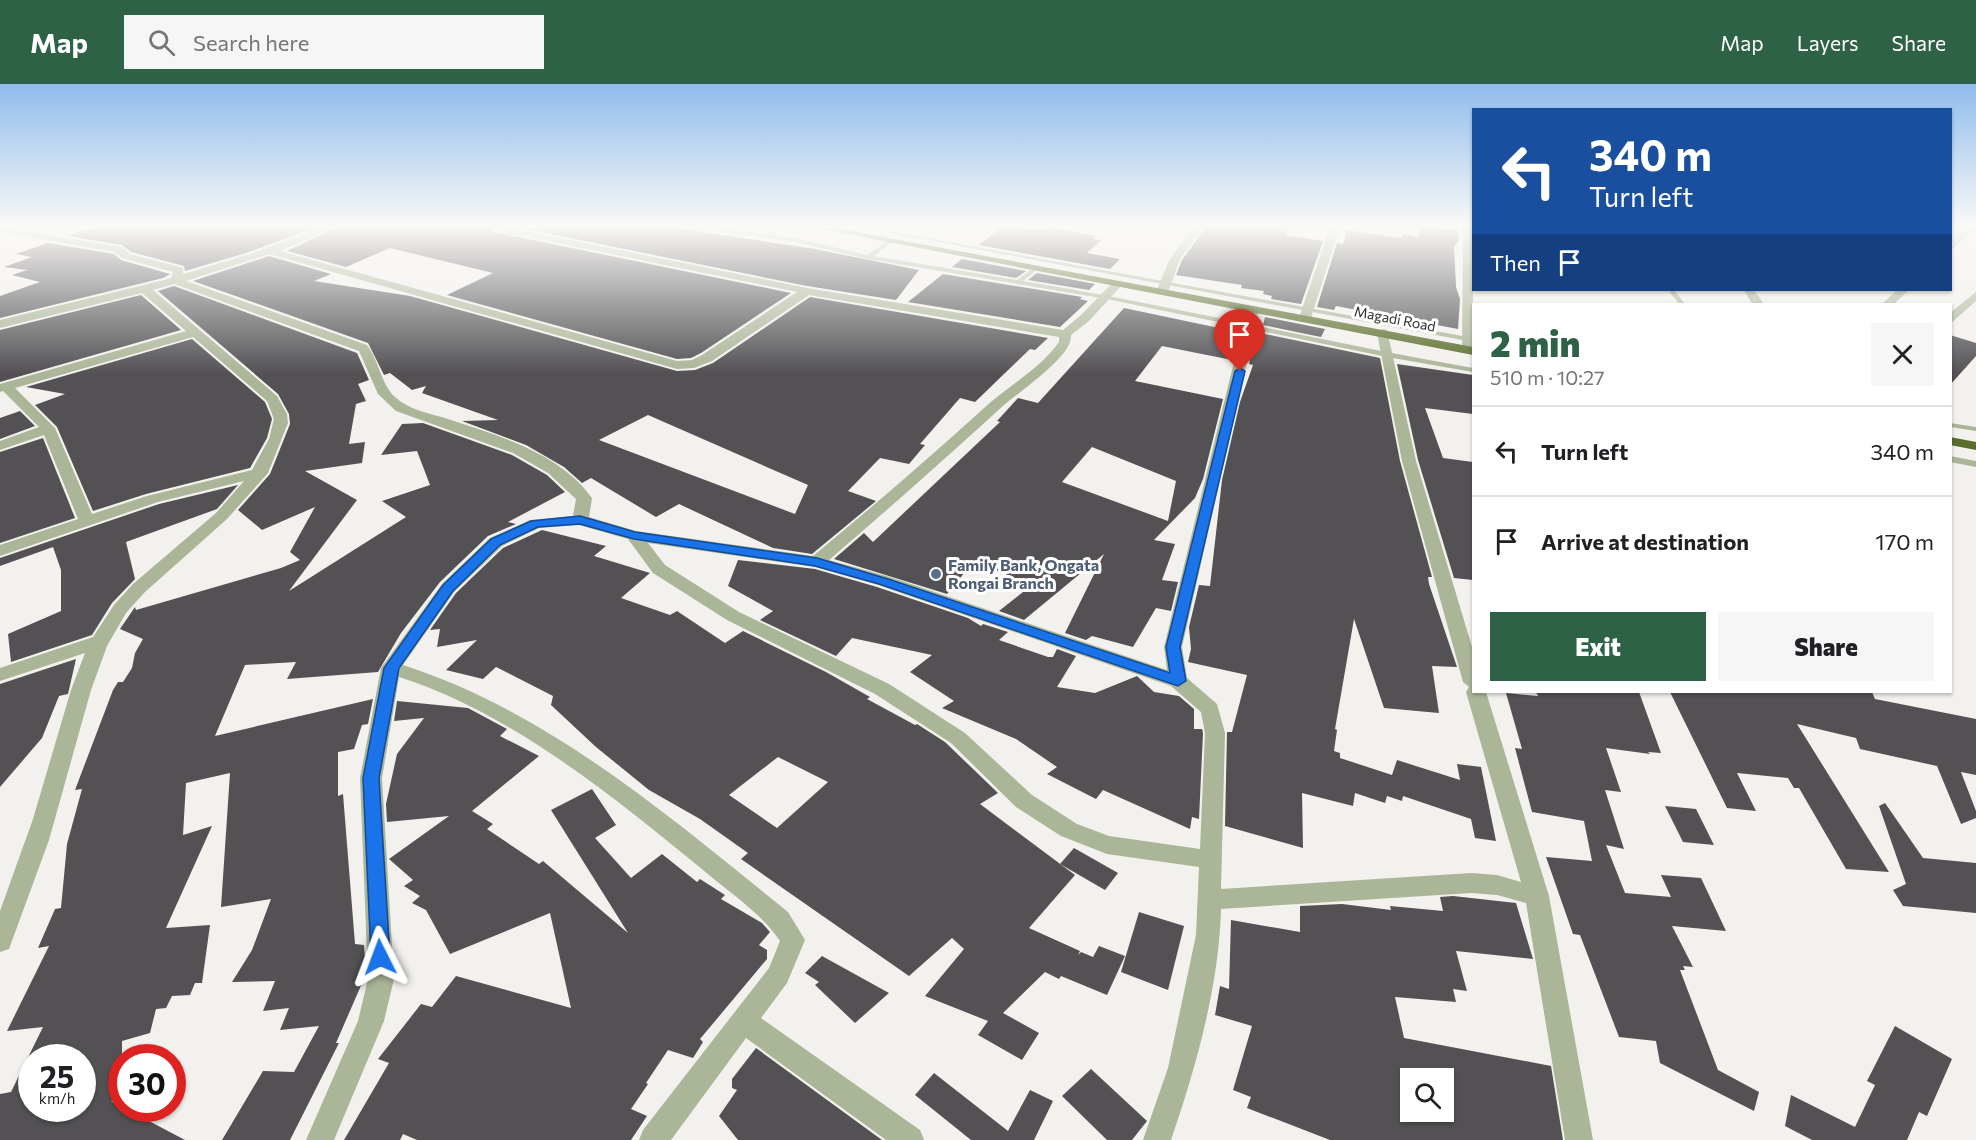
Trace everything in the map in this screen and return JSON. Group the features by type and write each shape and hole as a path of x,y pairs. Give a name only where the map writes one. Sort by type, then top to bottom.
{"highway":[{"name":"Magadi Road","path":"1081,276 1118,283 1165,287 1253,309 1307,313 1383,333 1471,345"},
{"path":"1952,441 1976,446"}],"street":[{"path":"176,281 177,276"},
{"path":"0,324 192,276"},
{"path":"360,276 677,365 694,364 706,358 807,291"},
{"path":"736,276 807,291 1065,333"},
{"path":"1165,287 1169,276"},
{"path":"1307,313 1319,276"},
{"path":"1469,276 1471,345"},
{"path":"176,281 363,348 370,355 378,388 400,408 524,451 571,482 584,498 580,520"},
{"path":"817,562 945,453 990,410 1039,371 1065,342 1065,333 1107,297 1118,283"},
{"path":"0,940 51,800 97,642 118,611 143,582 231,509 261,473 276,440 281,419 272,399 145,289"},
{"path":"1889,303 1902,291"},
{"path":"1952,318 1976,295"},
{"path":"1178,681 1173,647 1253,309"},
{"path":"3,387 194,333"},
{"path":"1383,333 1408,460 1472,679"},
{"path":"3,387 48,428 87,521"},
{"path":"0,446 48,428"},
{"path":"0,551 153,499 261,473"},
{"path":"320,1140 371,1022 381,979 371,778 391,668 448,588 496,542 536,523 580,520 634,536 817,562 895,585 1178,681 1210,709 1215,722 1208,935 1182,1068 1157,1140"},
{"path":"634,536 659,569 733,616 882,689 958,738 1024,801 1069,830 1107,845 1211,860"},
{"path":"0,675 97,642"},
{"path":"391,668 449,688 518,725 572,758 779,919 792,940 777,975 653,1140"},
{"path":"1476,693 1537,896 1579,1140"},
{"path":"1209,900 1471,883 1497,885 1537,896"},
{"path":"743,1020 910,1140"}],"lane":[{"path":"984,276 1107,297 1387,355 1472,370"},
{"path":"1018,282 1025,276"},
{"path":"1112,276 1471,345"},
{"path":"1672,291 1681,303"},
{"path":"1952,425 1976,429"},
{"path":"1952,459 1976,464"}],"building":[{"path":"17,276 166,276 0,318 0,296 40,282"},
{"path":"207,276 325,276 314,281 410,296 677,371 695,370 713,363 810,297 1048,338 1035,350 1030,349 975,402 960,398 920,444 925,445 909,464 880,458 848,491 876,501 812,554 773,548 679,504 656,517 591,478 582,483 564,467 526,445 462,421 498,420 422,393 426,386 412,390 390,373 384,375 368,343 193,281","holes":["648,415 808,485 795,514 599,440"]},
{"path":"486,276 710,276 791,293 701,353 691,358 677,359 447,295"},
{"path":"759,276 914,276 896,300"},
{"path":"940,276 957,276 1082,297 1080,299 1088,301 1060,327 908,302"},
{"path":"1033,276 1054,276 1095,284 1089,290 1028,280"},
{"path":"1184,276 1311,276 1301,304 1271,299 1272,296 1263,294 1264,291 1241,288 1242,285"},
{"path":"1327,276 1455,276 1460,299 1458,329 1336,306 1334,310 1317,307"},
{"path":"174,286 357,353 369,380 358,384 366,401 356,404 349,444 365,442 362,463 305,471 357,500 289,591 406,517 382,501 430,485 417,451 381,455 402,424 423,423 512,455 547,475 565,492 508,522 516,524 488,536 440,582 401,633 378,672 287,679 296,662 245,665 215,736 373,699 368,724 362,725 354,749 338,752 338,796 343,794 355,944 364,945 366,974 336,1043 339,1043 290,1140 222,1140 263,1071 294,1072 319,1026 280,1030 289,1008 263,1011 275,981 232,982 252,950 271,899 221,907 230,773 186,783 183,835 212,826 166,928 210,925 202,983 195,983 190,995 172,996 166,1008 156,1009 150,1033 122,1041 122,1044 108,1044 108,1122 151,1122 185,1140 0,1140 0,1094 11,1092 18,1078 18,1122 96,1122 96,1044 35,1044 43,1027 7,1031 49,946 38,948 55,909 61,908 67,844 82,789 75,790 113,690 118,682 123,682 132,668 135,653 143,639 120,629 135,607 136,610 281,568 300,560 290,552 315,507 262,530 238,510 270,474 290,424 289,414 278,394 158,291"},
{"path":"141,295 181,330 0,382 0,330"},
{"path":"1124,308 1219,328 1236,343 1232,360 1162,346 1135,381 1223,399 1203,479 1195,498 1154,540 1175,544 1162,580 1178,582 1171,611 1156,608 1133,647 1092,636 1086,640 1065,633 1104,554 1024,620 999,611 1032,585 974,561 947,594 834,559 864,533 873,542 1000,422 997,421 1018,398 1038,403","holes":["1092,447 1176,481 1168,521 1062,482"]},
{"path":"1265,317 1325,329 1321,337 1263,325"},
{"path":"1260,333 1380,358 1400,461 1432,577 1428,577 1429,584 1457,667 1432,666 1439,713 1384,708 1354,619 1335,729 1337,730 1334,751 1340,753 1340,758 1392,775 1397,760 1460,780 1457,764 1481,767 1496,841 1475,838 1471,819 1403,796 1402,801 1387,796 1385,803 1355,793 1353,806 1302,793 1303,848 1225,826 1227,732 1232,732 1247,675 1188,662 1191,649 1189,627 1199,585 1210,586 1222,480 1240,402 1253,365 1249,364 1251,356"},
{"path":"1952,336 1976,343 1976,356 1952,383"},
{"path":"192,339 265,402 272,419 267,438 250,468 146,494 93,511 57,427 35,405 65,394 26,387"},
{"path":"1397,364 1472,375 1472,414 1425,408 1443,458 1472,462 1472,580 1454,578 1418,460"},
{"path":"20,411 35,426 0,439 0,418"},
{"path":"43,438 75,518 0,543 0,452"},
{"path":"238,485 217,509 126,542 135,579 112,603 92,635 11,662 8,634 61,611 61,570 53,547 0,566 0,558 159,504"},
{"path":"542,530 606,546 594,556 650,573 621,598 670,615 677,611 725,643 743,631 826,672 870,697 867,699 917,724 945,742 998,793 980,804 1075,875 1029,928 1080,951 1078,955 1081,952 1093,957 1099,946 1125,956 1107,995 1061,976 1059,979 1045,972 1003,1013 1039,1033 1022,1060 978,1035 988,1021 925,996 964,949 952,938 909,976 741,859 748,853 700,819 649,790 596,747 551,705 553,696 496,667 483,679 446,670 477,640 437,647 440,629 430,630 456,593 503,548","holes":["778,757 828,782 777,828 729,795"]},
{"path":"738,560 815,569 968,618 981,626 983,624 1008,632 999,640 1048,657 1053,657 1057,649 1076,656 1057,687 1095,693 1137,676 1154,692 1179,696 1194,709 1194,729 1202,729 1203,733 1199,819 1192,817 1190,829 1103,790 1096,799 1047,774 1057,767 1016,739 942,708 954,701 910,672 932,655 852,638 836,656 760,620 773,611 728,586"},
{"path":"76,659 68,694 59,696 42,738 0,787 0,684"},
{"path":"1506,693 1538,696 1536,693 1639,693 1661,753 1648,752 1650,754 1606,748 1621,792 1605,790 1624,849 1606,845 1625,893 1671,897 1661,875 1701,878 1726,931 1672,926 1693,967 1683,966 1685,970 1680,970 1718,1070 1759,1092 1754,1111 1660,1063 1656,1041 1619,1037 1580,935 1573,934 1546,857 1592,861 1584,821 1532,812 1515,748 1522,749"},
{"path":"1670,693 1872,693 1875,699 1976,719 1976,775 1961,772 1976,811 1976,818 1961,824 1937,766 1860,749 1856,738 1797,724 1889,872 1846,869 1799,788 1794,788 1788,778 1737,773 1756,811 1727,808"},
{"path":"397,701 468,708 507,729 500,736 539,756 472,811 493,824 487,829 539,864 543,861 628,933 551,810 592,789 616,825 595,838 631,878 662,854 697,882 700,879 725,895 721,899 762,923 770,932 759,945 767,950 767,959 700,1039 703,1042 693,1058 668,1050 631,1109 647,1116 631,1140 417,1140 403,1134 400,1140 344,1140 389,1063 378,1059 421,1004 432,1007 456,976 571,1008 550,913 450,954 426,910 412,903 420,896 404,886 413,880 389,859 449,816 387,822 386,804 397,754 424,718 394,721"},
{"path":"1885,803 1923,858 1976,863 1976,913 1903,906 1893,890 1906,884 1879,806"},
{"path":"1665,806 1696,809 1714,845 1683,842"},
{"path":"1074,848 1118,873 1105,890 1060,864"},
{"path":"1453,896 1516,903 1533,959 1456,951 1467,991 1453,989 1456,1002 1395,997 1404,1038 1551,1066 1563,1140 1330,1140 1247,1108 1251,1097 1233,1090 1252,1026 1215,1015 1220,986 1229,989 1231,920 1300,932 1300,906 1342,904 1391,910 1390,906 1443,911 1440,897"},
{"path":"1139,912 1184,926 1168,990 1121,972"},
{"path":"822,956 889,993 855,1023 815,985 819,982 805,973"},
{"path":"1895,1026 1952,1059 1927,1116 1919,1112 1907,1140 1812,1140 1785,1126 1791,1095 1855,1127 1875,1085 1867,1081"},
{"path":"756,1048 882,1140 738,1140 719,1116 737,1090 732,1088 732,1079"},
{"path":"1091,1069 1147,1121 1132,1140 1107,1140 1062,1096"},
{"path":"934,1073 1008,1131 1030,1090 1053,1101 1034,1140 971,1140 915,1095"}],"place":[{"name":"Family Bank, Ongata Rongai Branch","path":"936,574"}],"route":[{"path":"380,957 371,778 391,668 448,588 496,542 536,523 580,520 634,536 817,562 884,581 1178,681 1173,647 1240,371"}]}
